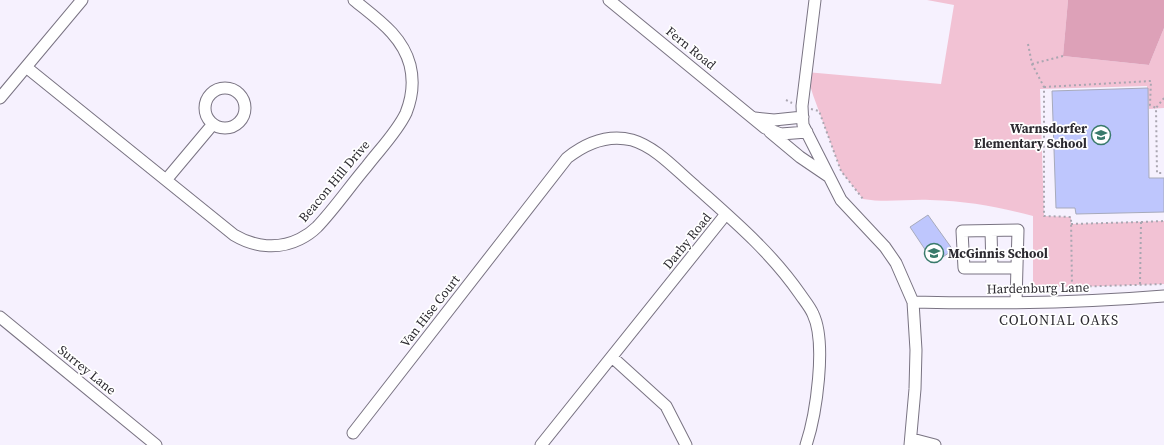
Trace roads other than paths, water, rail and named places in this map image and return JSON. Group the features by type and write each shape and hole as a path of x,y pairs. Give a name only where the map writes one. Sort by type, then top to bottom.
{"street":[{"path":"0,98 82,0"},
{"name":"Beacon Hill Drive","path":"26,67 234,235 252,244 265,246 286,245 305,237 316,228 398,126 406,112 411,98 412,74 402,44 386,26 354,0"},
{"name":"Fern Road","path":"609,0 755,118 765,128 781,134 807,132"},
{"path":"815,0 802,117 803,125 828,176 842,200 885,247 896,262 913,302 916,350 915,403 911,442 935,445"},
{"path":"755,118 774,120 802,117"},
{"path":"166,180 214,124"},
{"path":"765,128 800,157 828,176"},
{"name":"Darby Road","path":"529,206 576,150 596,140 611,139 630,140 644,145 662,158 726,214 541,445"},
{"name":"Van Hise Court","path":"353,433 529,206"},
{"path":"726,214 761,245 792,282 814,314 818,331 817,404 812,428 806,445"},
{"path":"1016,268 964,268 962,231 1018,230 1016,302"},
{"path":"991,231 992,268"},
{"name":"Hardenburg Lane","path":"913,302 1090,302 1164,296"},
{"name":"Surrey Lane","path":"0,317 156,445"},
{"path":"612,357 666,406 686,445"}],"place":[{"name":"Warnsdorfer Elementary School","path":"1101,135"},
{"name":"McGinnis School","path":"934,253"}],"district":[{"name":"COLONIAL OAKS","path":"1059,320"}]}
